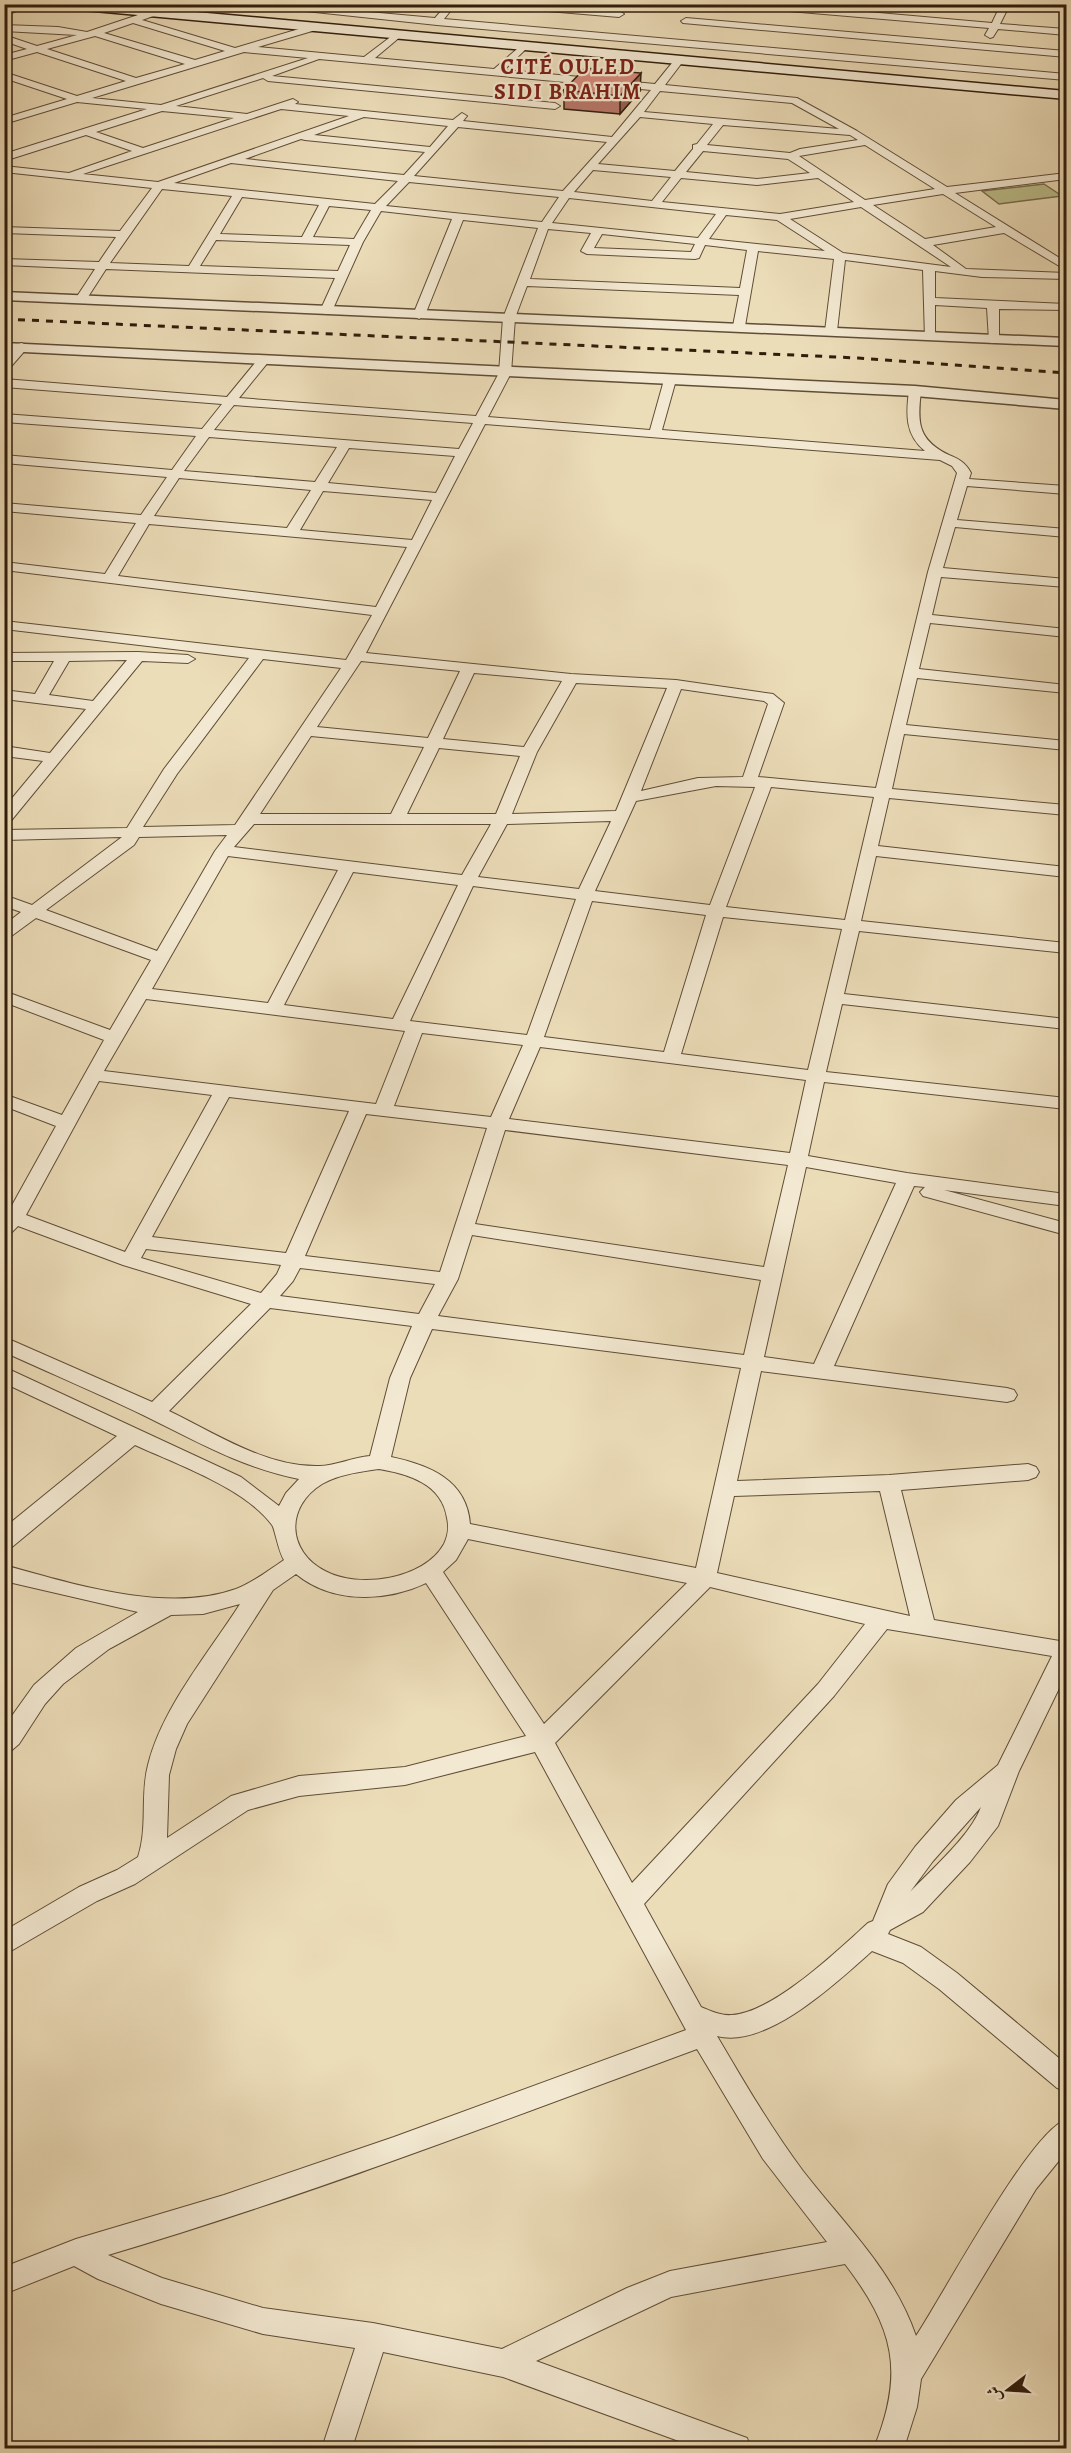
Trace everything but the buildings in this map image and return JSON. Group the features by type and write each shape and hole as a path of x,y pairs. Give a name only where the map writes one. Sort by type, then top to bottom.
{"main road":[{"path":"61,4 1066,95"},
{"path":"156,12 184,4"}],"street":[{"path":"4,13 30,4"},
{"path":"243,4 307,7 469,26 565,33 610,25 626,4"},
{"path":"356,30 383,4"},
{"path":"437,22 452,4"},
{"path":"505,4 525,5 610,25 679,32 837,33 978,57 1066,77"},
{"path":"740,4 1066,32"},
{"path":"824,55 857,4"},
{"path":"965,86 1006,4"},
{"path":"287,24 307,7"},
{"path":"4,58 136,21 156,12"},
{"path":"659,58 693,13"},
{"path":"136,21 239,50 580,79 659,87 744,100 800,102 1066,267"},
{"path":"453,40 469,26"},
{"path":"8,118 316,27"},
{"path":"4,28 93,34 192,63"},
{"path":"679,32 773,51 824,55 978,57 1066,54"},
{"path":"551,48 565,33"},
{"path":"367,60 397,34"},
{"path":"4,38 135,81"},
{"path":"497,72 524,46"},
{"path":"762,68 773,51"},
{"path":"4,158 322,57"},
{"path":"679,60 544,226 509,318 505,373 384,606 354,660 245,824 223,851 8,1220 129,1261 265,1301 424,1323 1007,1395"},
{"path":"4,75 77,99 250,116"},
{"path":"259,77 555,106"},
{"path":"572,88 580,79"},
{"path":"64,176 342,86"},
{"path":"548,114 564,97"},
{"path":"326,311 357,242 378,208 478,98"},
{"path":"281,106 456,124 538,128 616,140"},
{"path":"637,114 727,119 853,133"},
{"path":"82,298 123,234 159,185 361,115"},
{"path":"655,204 697,147 727,119"},
{"path":"87,132 142,151"},
{"path":"299,136 433,150"},
{"path":"593,167 677,174 867,142"},
{"path":"697,147 774,182 819,175"},
{"path":"791,156 965,271"},
{"path":"230,160 780,217 943,191 1066,176"},
{"path":"4,170 929,266 965,271 1066,307"},
{"path":"193,268 238,194"},
{"path":"305,241 325,202"},
{"path":"598,231 587,251 695,256 701,242 723,211"},
{"path":"419,315 459,216"},
{"path":"780,217 840,256"},
{"path":"924,243 1006,229"},
{"path":"4,230 123,234"},
{"path":"212,237 357,242"},
{"path":"739,326 753,247"},
{"path":"831,331 840,256"},
{"path":"4,262 342,275"},
{"path":"929,266 929,336"},
{"path":"928,301 993,305 1066,276"},
{"path":"521,282 745,292"},
{"path":"4,296 419,315 739,326 1066,342"},
{"path":"993,305 995,340"},
{"path":"4,347 505,373 915,391 1066,405"},
{"path":"4,367 22,347"},
{"path":"111,577 144,520 177,473 230,399 263,361"},
{"path":"655,434 670,380"},
{"path":"4,383 942,456"},
{"path":"4,1945 87,1894 126,1877 240,1803 270,1792 332,1781 405,1776 541,1741 705,1578 851,924 935,572 962,482 963,468 942,456 915,433 911,415 915,391"},
{"path":"4,418 463,453"},
{"path":"291,533 346,443"},
{"path":"4,459 440,497"},
{"path":"962,482 1066,490"},
{"path":"4,507 416,544"},
{"path":"950,524 1066,533"},
{"path":"4,566 384,606"},
{"path":"935,572 1066,583"},
{"path":"924,618 1066,633"},
{"path":"4,625 256,658"},
{"path":"6,815 138,656"},
{"path":"4,657 138,656 354,660 571,678 676,684 768,697 775,701 757,782 670,1058"},
{"path":"40,698 64,657"},
{"path":"4,933 122,848 170,772 256,658"},
{"path":"397,819 470,668"},
{"path":"911,673 1066,689"},
{"path":"383,1109 407,1026 468,880 502,819 529,752 571,678"},
{"path":"379,1462 400,1378 424,1323 448,1279 498,1124 533,1042 586,893 630,798 676,684"},
{"path":"4,694 97,706"},
{"path":"897,729 1066,746"},
{"path":"307,731 529,752"},
{"path":"4,751 55,758"},
{"path":"630,798 698,783 757,782 1066,810"},
{"path":"4,835 134,832 245,824 397,819 622,816"},
{"path":"869,850 1066,872"},
{"path":"223,851 586,893 716,911 1066,948"},
{"path":"273,1010 348,866"},
{"path":"4,900 161,958"},
{"path":"140,993 816,1076 1066,1104"},
{"path":"4,996 114,1038"},
{"path":"834,998 1066,1024"},
{"path":"93,1075 798,1160 906,1182 1066,1229"},
{"path":"129,1261 223,1091"},
{"path":"4,1099 66,1123"},
{"path":"154,1412 265,1301 286,1276 360,1107"},
{"path":"906,1182 1066,1200"},
{"path":"821,1372 906,1182"},
{"path":"464,1228 772,1275"},
{"path":"139,1242 448,1279"},
{"path":"4,1344 154,1412 263,1465 298,1473 323,1474"},
{"path":"4,1374 233,1482 255,1497 283,1523"},
{"path":"4,1542 36,1513 134,1434"},
{"path":"379,1462 406,1466 430,1476 448,1491 459,1510 460,1530 451,1552 430,1571 404,1583 374,1589 344,1587 317,1577 297,1562 285,1544 283,1523 289,1504 303,1487 323,1474 350,1465 379,1462"},
{"path":"726,1489 889,1483 1028,1472"},
{"path":"889,1483 924,1626"},
{"path":"4,2281 76,2252 235,2204 405,2145 699,2026 729,2027 758,2020 808,1989 876,1930 897,1891 924,1854 965,1807 1007,1771 1066,1651 882,1620 705,1578 460,1530"},
{"path":"4,1573 138,1606 167,1607 213,1604 246,1594 297,1562"},
{"path":"430,1571 471,1630 541,1741 699,2026 777,2159 853,2250 885,2295 902,2336 907,2375 901,2418 889,2448"},
{"path":"148,1863 154,1849 156,1832 155,1784 169,1736 188,1700 265,1584"},
{"path":"4,1743 17,1731 42,1690 75,1660 167,1607"},
{"path":"630,1902 826,1690 882,1620"},
{"path":"876,1930 890,1945 912,1955 948,1981 1066,2080"},
{"path":"907,2375 1026,2180 1066,2132"},
{"path":"503,2363 637,2297 670,2284 853,2250"},
{"path":"76,2252 108,2270 161,2291 263,2321 373,2337 503,2363 736,2448"},
{"path":"337,2448 373,2337"}],"green space":[{"path":"1044,184 1062,196 999,204 982,191"}],"railway":[{"path":"4,319 858,358 1066,373"}],"district":[{"name":"CITÉ OULED SIDI BRAHIM","path":"568,78"}]}
